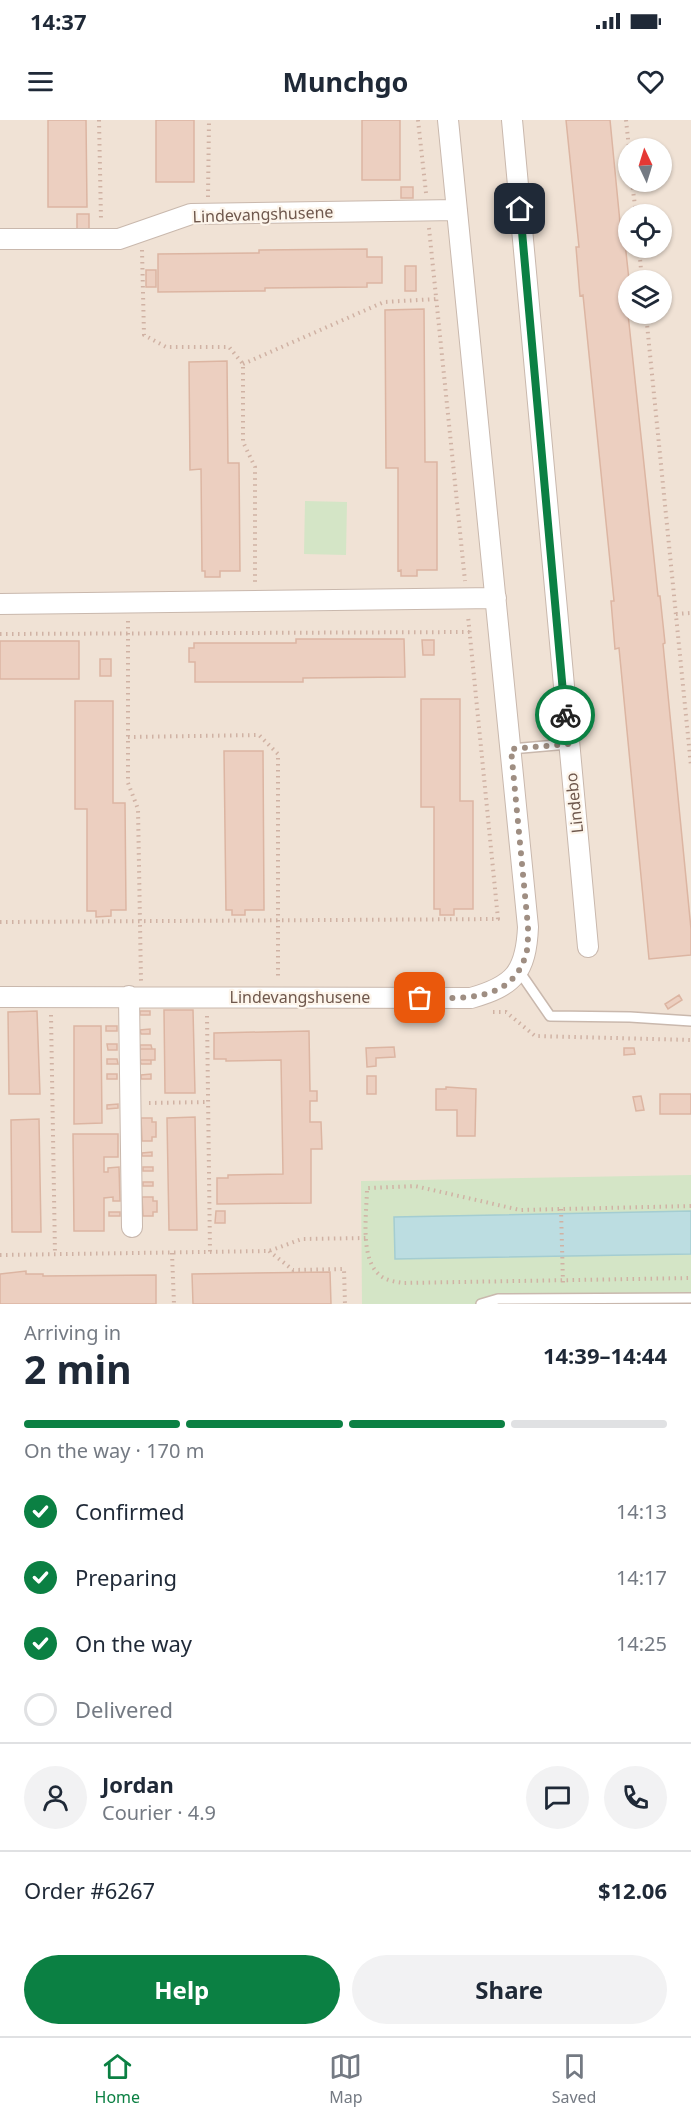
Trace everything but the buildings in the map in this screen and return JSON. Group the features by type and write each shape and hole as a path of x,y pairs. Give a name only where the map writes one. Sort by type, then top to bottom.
{"street":[{"path":"448,120 528,927 527,951 519,970"},
{"name":"Lindebo","path":"512,120 588,947"},
{"name":"Lindevangshusene","path":"0,239 119,239 191,214 457,210"},
{"path":"0,604 496,598"},
{"name":"Lindevangshusene","path":"0,997 471,998 491,993 507,984 519,970"},
{"path":"132,1227 130,1103 135,997"}],"lane":[{"path":"511,749 568,744"},
{"path":"519,970 550,1016 630,1017 691,1021"},
{"path":"481,1304 498,1299 691,1298"}],"path":[{"path":"99,120 101,239"},
{"path":"208,214 209,120"},
{"path":"0,922 498,920 418,120"},
{"path":"626,120 628,138"},
{"path":"142,231 144,335 166,347 229,347 243,364 243,442 255,467 255,601"},
{"path":"243,364 384,302 436,299"},
{"path":"647,324 691,766"},
{"path":"128,603 128,783 138,809 140,921 135,997"},
{"path":"676,614 691,613"},
{"path":"0,634 470,632"},
{"path":"128,736 260,735 278,754 279,997"},
{"path":"51,997 55,1254"},
{"path":"207,997 210,1252"},
{"path":"483,1012 506,1012 535,1036 691,1040"},
{"path":"130,1103 208,1102"},
{"path":"691,1206 561,1211 520,1210 415,1186 368,1188 366,1238 369,1259 375,1271 385,1279 403,1283 691,1278"},
{"path":"561,1211 563,1282"},
{"path":"0,1255 269,1251 302,1239 366,1238"},
{"path":"269,1251 293,1270 344,1269 345,1304"},
{"path":"172,1253 174,1304"}],"shaded area":[{"path":"0,120 691,120 691,1304 0,1304"}],"green space":[{"path":"305,501 347,502 346,555 304,554"},
{"path":"691,1175 691,1304 362,1304 361,1181"}],"water":[{"path":"691,1211 691,1254 395,1259 394,1217"}],"way so far":[{"path":"420,998 471,998 491,993 507,984 519,970 527,951 528,927 511,749 568,744 565,715"}],"route":[{"path":"520,209 565,715"}]}
